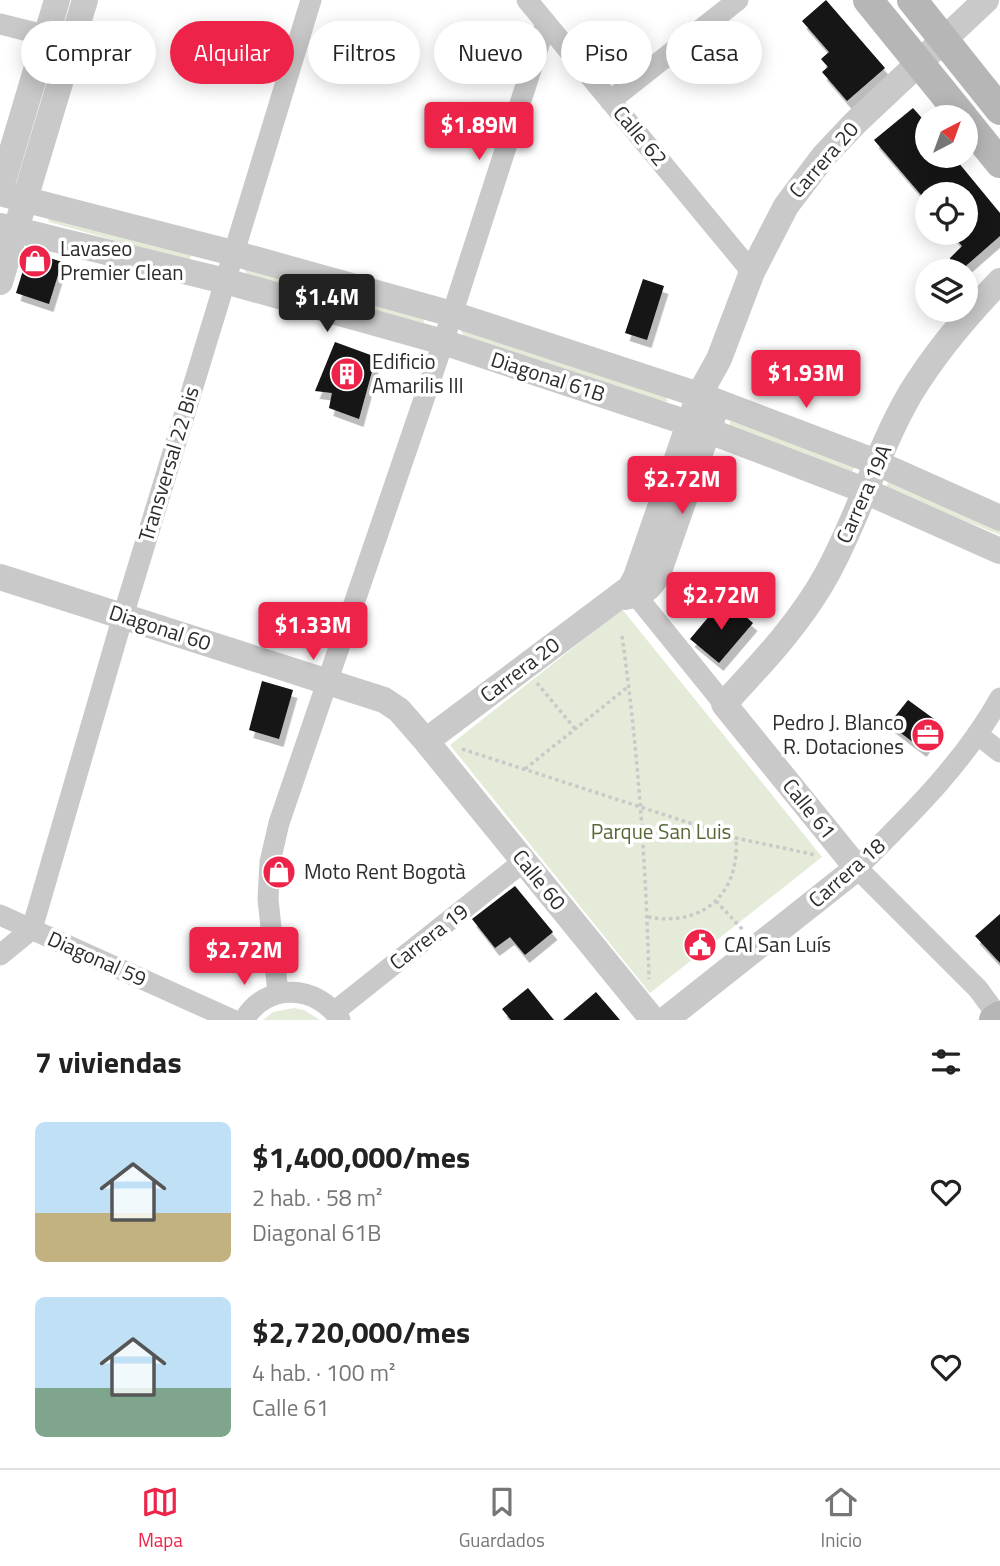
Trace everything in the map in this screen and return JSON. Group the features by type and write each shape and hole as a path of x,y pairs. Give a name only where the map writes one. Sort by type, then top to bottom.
{"main road":[{"path":"868,0 954,105"},
{"path":"912,0 1000,110"},
{"path":"978,135 1000,163"}],"street":[{"path":"51,21 57,0"},
{"path":"78,21 85,0"},
{"name":"Transversal 22 Bis","path":"32,929 123,616 311,0"},
{"name":"Calle 62","path":"527,0 544,21"},
{"path":"610,101 738,0"},
{"name":"Carrera 20","path":"426,741 627,594 698,426 746,265 816,164 855,122 986,0"},
{"path":"0,24 21,29"},
{"name":"Calle 62","path":"547,24 746,265"},
{"path":"0,282 8,228 8,194 34,84"},
{"path":"8,194 54,84"},
{"path":"278,993 268,899 270,862 279,823 443,342 526,84"},
{"name":"Diagonal 61B","path":"8,194 452,314 708,398 878,463 1000,518"},
{"name":"Diagonal 61B","path":"8,228 225,281 443,342 698,426 866,492 1000,551"},
{"name":"Carrera 19A","path":"724,704 790,628 825,577 909,396 970,312 1000,281"},
{"name":"Diagonal 60","path":"0,577 393,705 426,741"},
{"name":"Calle 61","path":"627,594 724,704 857,868 978,989 998,1018"},
{"name":"Carrera 18","path":"665,1020 857,868 939,783 977,734 1000,698"},
{"path":"977,734 1000,752"},
{"name":"Calle 60","path":"426,741 653,1020"},
{"name":"Carrera 19","path":"337,1016 524,861"},
{"name":"Diagonal 59","path":"0,915 233,1020"},
{"path":"0,955 32,929"},
{"path":"244,1020 256,1004 278,993 302,992 326,1003 337,1016"}],"path":[{"path":"622,636 629,686 648,917 649,980"},
{"path":"524,667 576,730"},
{"path":"525,769 629,686"},
{"path":"426,741 450,745 736,838 822,857"},
{"path":"648,917 677,920 704,910 716,901 732,878 737,852 736,838"},
{"path":"716,901 745,933"}],"green space":[{"path":"47,215 188,249 191,256 189,261 49,222"},
{"path":"247,267 423,316 424,323 247,275"},
{"path":"465,327 664,394 668,401 663,402 464,336 461,331"},
{"path":"730,421 855,467 851,473 730,427"},
{"path":"888,481 1000,526 1000,535 886,489"},
{"name":"Parque San Luis","path":"622,609 822,857 650,993 450,745"},
{"path":"294,1008 304,1010 320,1020 263,1020 273,1012"}],"building":[{"path":"826,0 885,68 847,101 822,72 828,67 821,59 829,52 802,21"},
{"path":"913,108 915,168 963,168 974,182 915,182 915,188 874,140"},
{"path":"978,186 1000,213 1000,236 974,259 950,259 962,246 978,245"},
{"path":"29,251 62,262 49,304 16,293"},
{"path":"643,279 664,286 647,340 625,333"},
{"name":"Edificio Amarilis III","path":"335,342 376,357 359,419 329,408 332,393 315,391"},
{"path":"716,608 737,609 753,623 719,663 690,639"},
{"path":"262,681 293,690 279,739 249,730"},
{"path":"908,700 941,724 922,749 889,724"},
{"path":"515,886 553,932 525,955 510,937 495,948 472,919"},
{"path":"1000,914 1000,963 975,936"},
{"path":"528,988 554,1020 511,1020 502,1009"},
{"path":"596,992 620,1020 563,1020"}],"place":[{"name":"Lavaseo Premier Clean","path":"35,261"},
{"name":"Edificio Amarilis III","path":"347,374"},
{"name":"Pedro J. Blanco R. Dotaciones","path":"928,735"},
{"name":"Moto Rent Bogotà","path":"279,872"},
{"name":"CAI San Luís","path":"700,945"}]}
